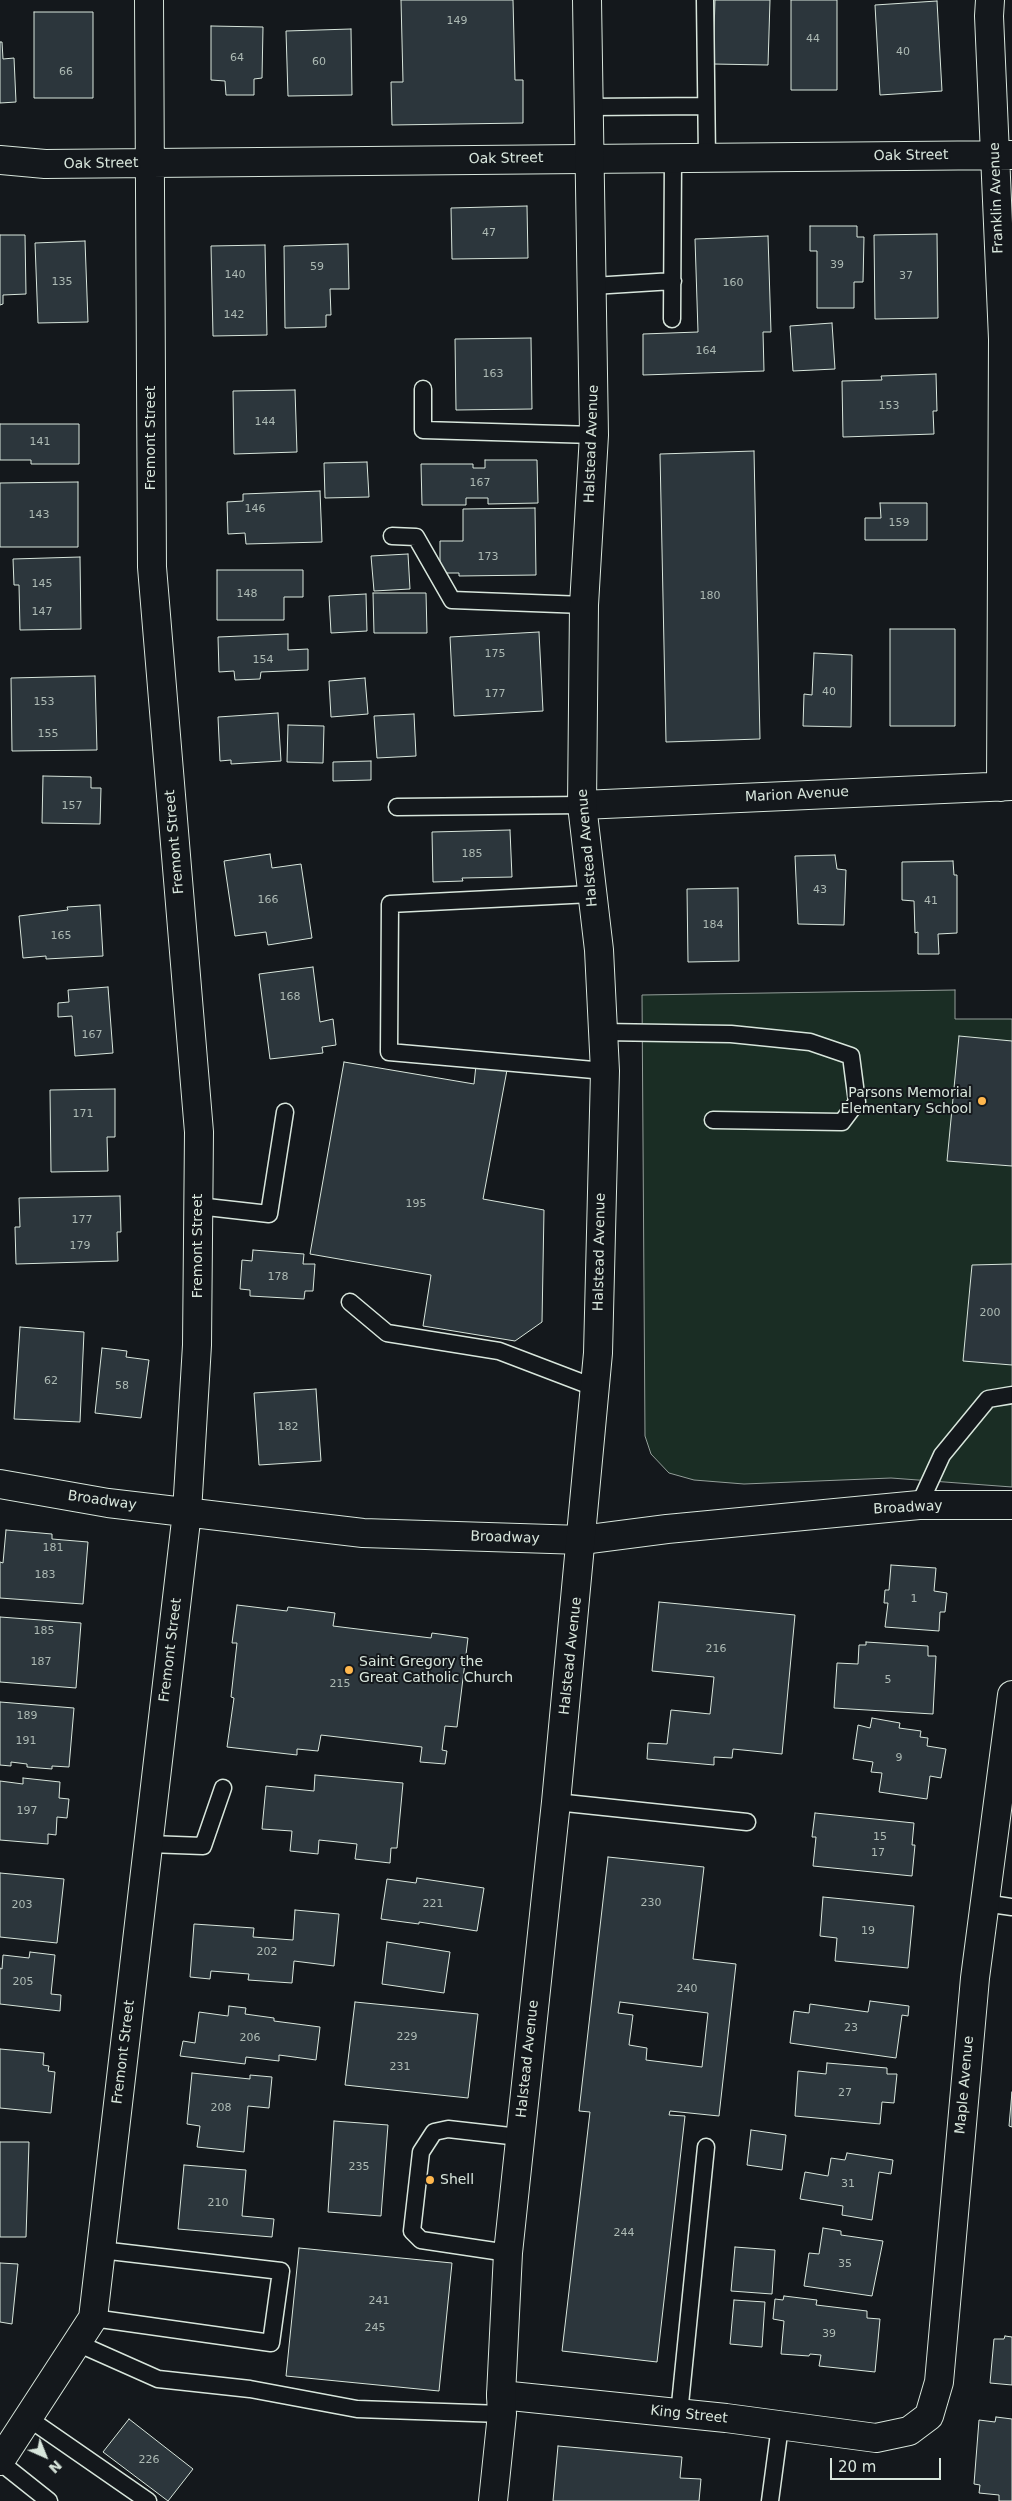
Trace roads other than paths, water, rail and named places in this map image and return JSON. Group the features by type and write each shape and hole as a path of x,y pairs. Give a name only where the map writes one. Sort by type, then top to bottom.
{"street":[{"name":"Fremont Street","path":"0,2461 93,2318 187,1512 197,1345 199,1132 152,568 149,0"},
{"name":"Halstead Avenue","path":"493,2501 502,2404 508,2253 556,1802 596,1388 605,1071 599,950 582,805 584,605 594,435 587,0"},
{"name":"Franklin Avenue","path":"990,0 989,16 1003,155 1006,786"},
{"name":"Oak Street","path":"0,160 45,164 1003,155"},
{"name":"Marion Avenue","path":"582,805 1006,786"},
{"name":"Broadway","path":"0,1484 108,1503 363,1533 582,1540 676,1528 919,1506 1012,1506"},
{"name":"Maple Avenue","path":"876,2438 909,2430 929,2416 939,2382 975,1978 1012,1695"},
{"name":"King Street","path":"502,2404 679,2414 876,2438"}],"lane":[{"path":"705,0 707,158"},
{"path":"588,107 706,106"},
{"path":"672,319 673,159"},
{"path":"593,286 672,281"},
{"path":"423,389 423,430 594,435"},
{"path":"392,536 416,538 452,600 584,605"},
{"path":"397,806 582,805"},
{"path":"591,894 390,904 389,1052 605,1071"},
{"path":"602,1032 731,1034 810,1042 851,1056 857,1102 842,1122 713,1120"},
{"path":"198,1206 269,1214 285,1112"},
{"path":"350,1302 387,1333 499,1351 596,1388"},
{"path":"919,1506 942,1455 988,1399 1012,1395"},
{"path":"149,1844 203,1846 223,1788"},
{"path":"556,1802 747,1822"},
{"path":"984,1903 1012,1907"},
{"path":"508,2253 420,2240 412,2231 421,2152 434,2132 448,2129 519,2137"},
{"path":"679,2414 706,2147"},
{"path":"93,2318 271,2343 281,2271 101,2250"},
{"path":"77,2342 158,2379 250,2390 357,2409 502,2404"},
{"path":"28,2418 148,2501"},
{"path":"770,2501 780,2426"},
{"path":"0,2461 49,2501"}],"place":[{"name":"Parsons Memorial Elementary School","path":"982,1101"},
{"name":"Saint Gregory the Great Catholic Church","path":"349,1670"},
{"name":"Shell","path":"430,2180"}]}
